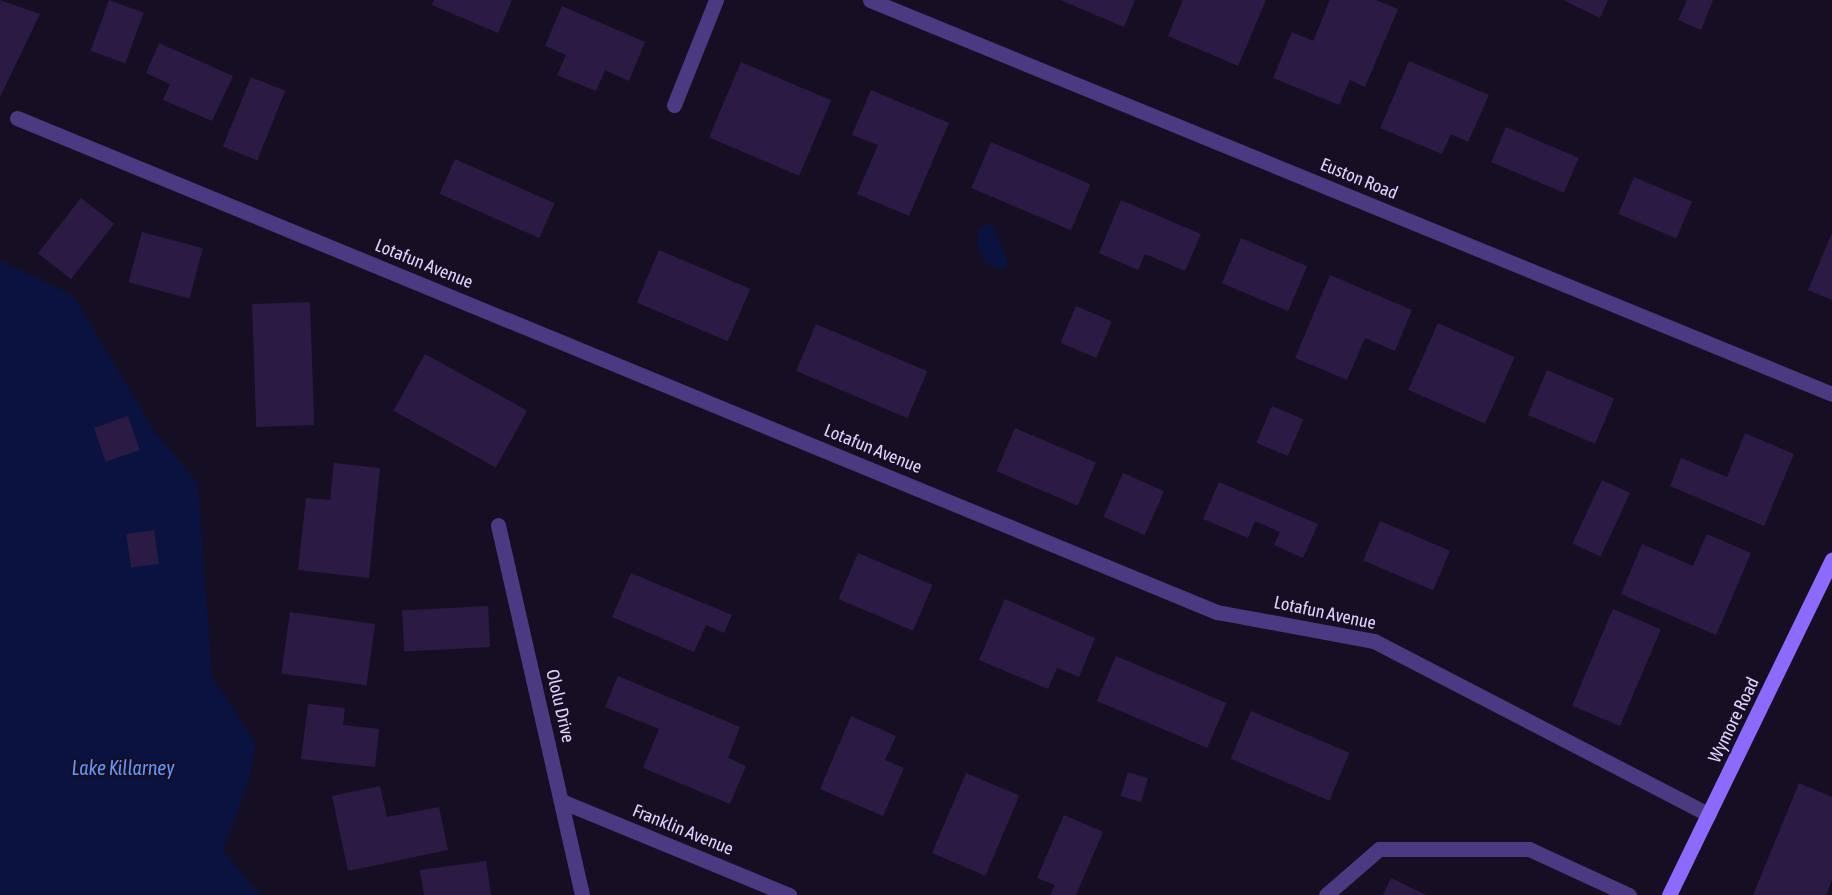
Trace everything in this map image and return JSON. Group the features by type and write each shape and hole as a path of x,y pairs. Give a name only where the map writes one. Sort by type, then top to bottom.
{"main road":[{"name":"Wymore Road","path":"1669,895 1832,560"}],"street":[{"path":"674,105 716,0"},
{"name":"Euston Road","path":"870,0 1832,394"},
{"name":"Lotafun Avenue","path":"17,117 1217,612 1374,642 1709,815"},
{"name":"Ololu Drive","path":"498,525 582,895"},
{"name":"Franklin Avenue","path":"561,801 789,895"},
{"path":"1326,895 1379,849 1529,849 1629,895"}],"water":[{"path":"992,223 1008,263 1002,270 985,262 977,246 979,229"},
{"name":"Lake Killarney","path":"0,260 74,296 155,432 198,483 212,676 256,743 248,784 223,850 260,895 0,895"}],"building":[{"path":"0,0 40,14 0,97"},
{"path":"109,0 144,13 125,63 91,51"},
{"path":"434,0 512,0 498,33 432,5"},
{"path":"1060,0 1135,0 1124,27"},
{"path":"1183,0 1266,0 1238,66 1168,36"},
{"path":"1330,0 1376,0 1398,9 1365,87 1350,80 1339,105 1273,78 1292,32 1313,41"},
{"path":"1563,0 1608,0 1600,18"},
{"path":"1687,0 1713,0 1701,30 1678,20"},
{"path":"562,6 645,42 629,81 605,70 596,91 557,75 566,55 545,46"},
{"path":"159,43 233,76 212,121 163,100 170,84 146,73"},
{"path":"1409,61 1489,95 1468,142 1451,134 1442,154 1380,128"},
{"path":"741,62 831,100 799,176 709,137"},
{"path":"251,77 285,91 257,160 223,147"},
{"path":"871,90 949,123 909,216 857,194 878,145 852,135"},
{"path":"1506,127 1579,158 1564,193 1491,162"},
{"path":"991,142 1090,184 1071,230 971,188"},
{"path":"455,159 555,203 539,238 440,194"},
{"path":"1634,177 1692,202 1676,238 1618,214"},
{"path":"81,198 114,224 71,279 38,253"},
{"path":"1121,200 1201,234 1185,271 1145,254 1138,270 1099,253"},
{"path":"142,232 203,248 189,299 129,282"},
{"path":"1832,233 1832,300 1808,290"},
{"path":"1241,238 1307,266 1288,311 1222,283"},
{"path":"659,250 750,289 728,341 637,302"},
{"path":"1330,275 1412,310 1395,351 1365,338 1347,380 1295,358"},
{"path":"310,302 314,425 256,427 252,304"},
{"path":"1076,306 1112,321 1096,358 1060,343"},
{"path":"1438,323 1515,357 1485,424 1408,390"},
{"path":"816,324 927,371 907,418 796,371"},
{"path":"425,354 527,411 496,468 393,411"},
{"path":"1547,370 1614,399 1595,444 1528,415"},
{"path":"1272,406 1303,419 1288,456 1256,443"},
{"path":"128,416 140,450 106,462 94,428"},
{"path":"1015,428 1096,462 1078,506 997,471"},
{"path":"1745,433 1794,454 1764,526 1670,486 1681,458 1727,477"},
{"path":"334,463 380,468 369,578 298,570 306,498 330,500"},
{"path":"1123,473 1164,491 1145,535 1103,517"},
{"path":"1602,480 1630,493 1601,557 1572,543"},
{"path":"1219,482 1318,524 1303,558 1274,545 1280,532 1255,521 1248,538 1203,519"},
{"path":"1380,521 1450,551 1433,590 1363,561"},
{"path":"154,530 159,564 131,568 126,534"},
{"path":"1707,534 1751,553 1716,635 1621,594 1642,544 1693,566"},
{"path":"858,553 933,585 913,631 838,599"},
{"path":"631,573 732,615 724,633 706,625 694,652 612,617"},
{"path":"1005,599 1095,638 1079,677 1057,668 1048,689 979,660"},
{"path":"488,606 490,647 404,651 402,611"},
{"path":"1613,609 1661,629 1620,726 1572,706"},
{"path":"290,612 375,624 367,685 281,673"},
{"path":"1116,656 1226,703 1207,748 1097,701"},
{"path":"618,676 740,727 728,758 746,766 730,804 643,768 659,729 605,707"},
{"path":"308,704 345,708 343,725 379,729 375,767 301,759"},
{"path":"1251,711 1349,753 1329,801 1231,759"},
{"path":"851,716 896,736 885,760 904,768 883,816 820,789"},
{"path":"1128,772 1148,778 1141,802 1121,796"},
{"path":"966,773 1019,796 985,876 932,853"},
{"path":"1799,783 1832,797 1832,880 1826,895 1753,895"},
{"path":"380,786 387,817 439,807 448,850 348,871 332,796"},
{"path":"1064,815 1103,832 1076,895 1050,895 1055,885 1037,878"},
{"path":"486,861 491,895 424,895 420,870"},
{"path":"1391,878 1426,895 1383,895"}]}
